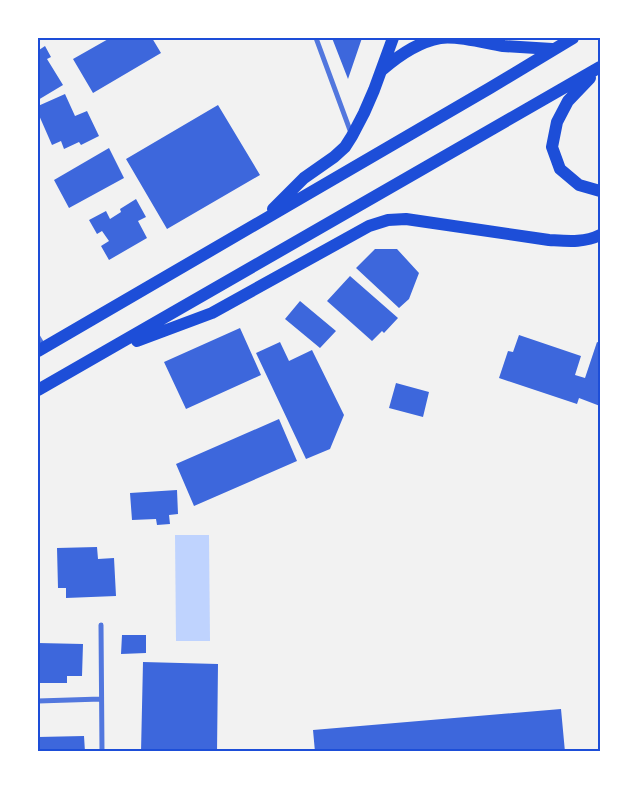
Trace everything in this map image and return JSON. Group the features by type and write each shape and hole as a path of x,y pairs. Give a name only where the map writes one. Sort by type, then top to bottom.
{"main road":[{"path":"261,221 304,178 346,147 364,113 393,38"},
{"path":"380,72 404,53 425,42 442,38 462,39 503,46 552,49"},
{"path":"488,38 503,46"},
{"path":"40,345 261,221 573,38"},
{"path":"600,67 568,101 557,122 552,147 560,168 579,185 600,191"},
{"path":"38,390 600,67"},
{"path":"104,353 212,313 369,226 388,220 406,219 570,242 600,235"}],"street":[{"path":"316,38 352,136"},
{"path":"101,624 102,752"},
{"path":"38,701 101,699"}],"water":[{"path":"175,535 209,535 210,641 176,641"}],"building":[{"path":"110,38 152,38 161,53 93,93 73,59"},
{"path":"332,38 362,38 348,79"},
{"path":"45,46 51,57 47,59 63,85 38,100 38,47 39,50"},
{"path":"65,94 75,116 87,111 99,136 81,145 79,142 64,149 61,141 52,145 38,113 38,106"},
{"path":"218,105 260,175 167,229 126,159"},
{"path":"109,148 124,178 69,208 54,180"},
{"path":"136,199 146,217 138,221 147,238 109,260 101,246 109,241 102,231 97,234 89,220 106,211 110,219 121,212 120,209"},
{"path":"375,249 397,249 419,273 409,299 399,308 356,268"},
{"path":"350,276 398,318 384,333 382,331 372,341 327,301"},
{"path":"300,301 336,331 320,348 285,319"},
{"path":"240,328 261,375 186,409 164,362"},
{"path":"519,335 581,356 575,375 585,378 597,342 600,343 600,406 579,398 577,404 499,378 508,351 513,352"},
{"path":"280,342 289,361 312,350 344,415 330,449 306,459 256,353"},
{"path":"396,383 429,392 423,417 389,408"},
{"path":"279,419 297,461 194,506 176,464"},
{"path":"177,490 178,514 169,515 170,524 157,525 156,519 132,520 130,493"},
{"path":"97,547 98,559 114,558 116,596 66,598 66,588 58,588 57,548"},
{"path":"122,635 146,635 146,653 121,654"},
{"path":"38,643 83,644 82,676 67,676 67,683 38,683"},
{"path":"143,662 218,664 217,752 141,752"},
{"path":"561,709 565,752 315,752 313,730"},
{"path":"84,736 85,752 38,752 38,737"}]}
